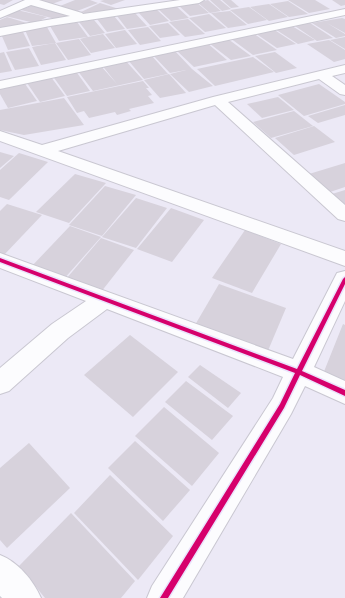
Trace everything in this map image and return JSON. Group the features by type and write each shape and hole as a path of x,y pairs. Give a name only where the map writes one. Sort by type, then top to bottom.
{"street":[{"path":"157,0 172,5"},
{"path":"0,32 36,24 89,18 199,0"},
{"path":"0,15 32,1 89,18"},
{"path":"333,3 345,11"},
{"path":"0,85 345,11"},
{"path":"40,151 218,100 345,69"},
{"path":"322,75 345,91"},
{"path":"218,100 345,215"},
{"path":"0,136 345,259"},
{"path":"0,260 300,372 345,393"},
{"path":"164,598 282,406 345,279"},
{"path":"0,383 60,331 105,299"},
{"path":"0,571 24,598"}],"building":[{"path":"0,0 13,0 4,5 0,4"},
{"path":"40,0 63,0 52,4"},
{"path":"75,0 90,0 98,3 77,11 60,6"},
{"path":"125,0 111,5 100,1"},
{"path":"208,0 221,11 210,13 197,2"},
{"path":"210,0 220,0 231,9 222,11"},
{"path":"222,0 231,0 239,7 231,8"},
{"path":"288,0 315,0 330,9 309,13"},
{"path":"332,0 345,0 345,5 341,6"},
{"path":"288,1 308,14 289,17 270,4"},
{"path":"196,2 209,13 190,16 178,5"},
{"path":"100,3 122,10 90,15 81,12"},
{"path":"269,4 288,17 269,21 250,7"},
{"path":"33,5 71,13 59,20 21,10"},
{"path":"175,5 189,18 171,21 157,8"},
{"path":"249,7 267,20 248,24 230,10"},
{"path":"155,8 169,21 150,25 137,11"},
{"path":"17,10 47,17 35,23 5,16"},
{"path":"230,11 247,25 228,28 211,13"},
{"path":"135,13 147,26 127,29 117,16"},
{"path":"209,14 226,28 205,32 189,18"},
{"path":"114,16 125,29 107,32 97,19"},
{"path":"7,17 30,24 0,28 0,20"},
{"path":"342,18 345,19 345,33 327,23 345,34 345,36 336,38 312,23"},
{"path":"188,19 205,34 185,37 169,22"},
{"path":"94,20 105,33 90,36 79,22"},
{"path":"77,22 88,37 103,34 115,48 91,53 80,39 87,37 59,41 50,26"},
{"path":"168,23 180,35 160,38 149,26"},
{"path":"310,23 333,38 317,41 295,26"},
{"path":"292,26 315,40 298,44 275,29"},
{"path":"47,27 56,43 32,46 25,30"},
{"path":"148,27 161,41 140,45 128,30"},
{"path":"273,29 296,44 277,48 255,33"},
{"path":"22,30 30,46 8,50 1,34"},
{"path":"125,30 137,44 116,48 105,34"},
{"path":"253,33 277,50 253,55 230,38"},
{"path":"345,37 345,49 330,40"},
{"path":"79,39 91,55 68,60 56,43"},
{"path":"228,39 251,56 231,60 209,43"},
{"path":"329,40 345,50 345,59 334,62 307,44"},
{"path":"55,43 66,60 41,65 32,47"},
{"path":"207,43 227,60 194,67 175,49"},
{"path":"29,48 39,66 15,70 6,52"},
{"path":"173,49 192,69 213,86 189,92 170,74 186,70 170,73 152,54"},
{"path":"4,52 12,71 0,73 0,53"},
{"path":"275,52 297,68 276,73 255,56"},
{"path":"151,55 168,74 144,79 128,60"},
{"path":"253,57 274,72 215,86 197,69"},
{"path":"124,59 143,80 93,91 77,70 100,65 117,84 101,64"},
{"path":"75,70 90,91 67,96 52,75"},
{"path":"169,74 186,93 160,98 144,80"},
{"path":"51,77 65,96 40,102 27,83"},
{"path":"23,81 37,101 8,108 0,94 0,86"},
{"path":"143,81 149,88 146,88 152,95 148,96 154,103 129,109 131,111 117,115 115,112 89,118 84,111 77,113 67,97"},
{"path":"319,84 345,102 345,104 304,116 278,95"},
{"path":"278,97 294,110 262,118 247,104"},
{"path":"64,98 84,125 24,135 0,130 0,110"},
{"path":"345,105 345,115 318,123 308,116"},
{"path":"294,111 313,126 271,138 253,122"},
{"path":"314,126 335,142 294,155 275,138"},
{"path":"0,152 14,156 0,168"},
{"path":"19,153 48,162 9,200 0,197 0,170"},
{"path":"345,163 345,187 330,192 309,174"},
{"path":"75,174 106,183 69,223 36,212"},
{"path":"105,186 136,195 102,236 69,225"},
{"path":"345,190 345,206 332,194"},
{"path":"136,198 167,208 136,248 102,237"},
{"path":"7,204 42,215 3,256 0,254 0,211"},
{"path":"171,208 204,220 172,262 137,249"},
{"path":"70,226 101,237 63,280 31,267"},
{"path":"245,230 281,244 252,293 212,278"},
{"path":"101,238 134,250 101,292 66,279"},
{"path":"219,284 286,308 267,353 195,325"},
{"path":"343,324 345,325 345,384 323,374"},
{"path":"130,335 178,372 133,417 84,375"},
{"path":"200,365 241,393 228,408 188,377"},
{"path":"186,381 233,416 212,440 165,402"},
{"path":"164,407 219,453 192,486 135,436"},
{"path":"135,441 190,490 163,521 108,468"},
{"path":"29,443 70,488 7,548 0,540 0,468"},
{"path":"110,475 173,536 138,580 74,513"},
{"path":"71,513 135,581 121,598 45,598 19,566"}],"cycle path":[{"path":"0,260 299,372 345,393"},
{"path":"164,598 282,406 345,279"}]}
